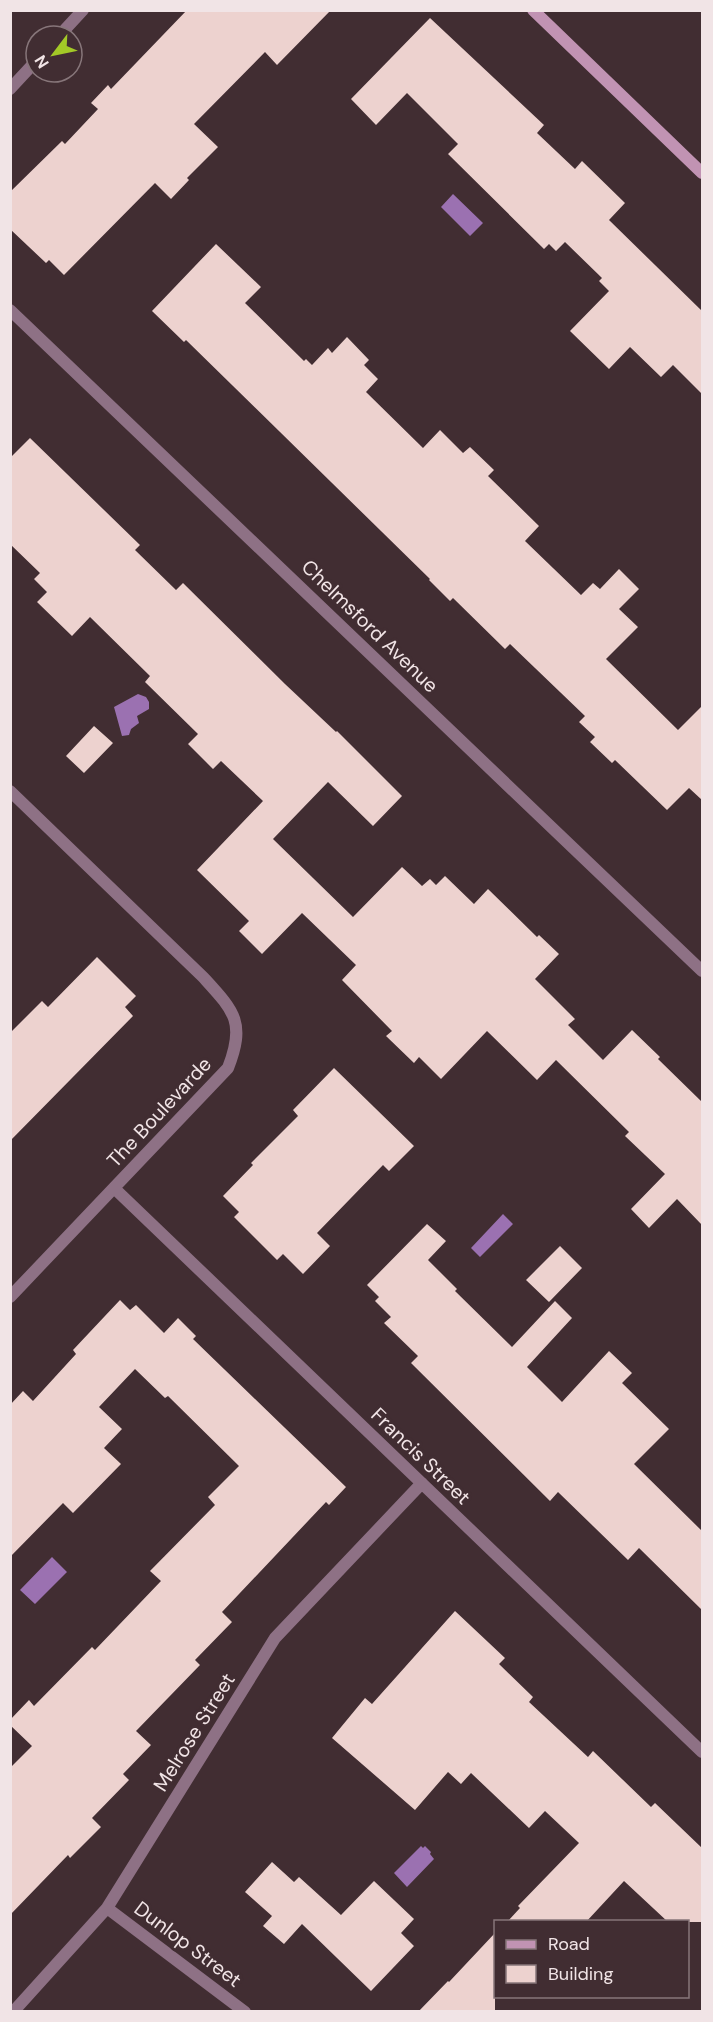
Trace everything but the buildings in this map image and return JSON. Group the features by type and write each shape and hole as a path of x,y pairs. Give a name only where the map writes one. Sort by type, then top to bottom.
{"street":[{"path":"70,24 83,10"},
{"path":"533,10 702,173"},
{"path":"10,89 24,74"},
{"name":"Chelmsford Avenue","path":"10,310 702,971"},
{"name":"The Boulevarde","path":"10,791 203,977 229,1006 236,1022 237,1041 228,1068 10,1297"},
{"name":"Francis Street","path":"114,1188 702,1752"},
{"name":"Melrose Street","path":"13,2012 107,1908 275,1638 422,1483"},
{"name":"Dunlop Street","path":"107,1908 245,2012"}],"shaded area":[{"path":"453,194 483,223 470,236 441,207"},
{"path":"138,694 146,697 149,709 137,716 139,723 131,729 129,735 122,736 114,707"},
{"path":"503,1214 513,1224 480,1257 471,1248"},
{"path":"52,1557 67,1572 35,1604 20,1590"},
{"path":"421,1846 423,1848 425,1846 431,1852 434,1859 407,1887 394,1873"}]}
